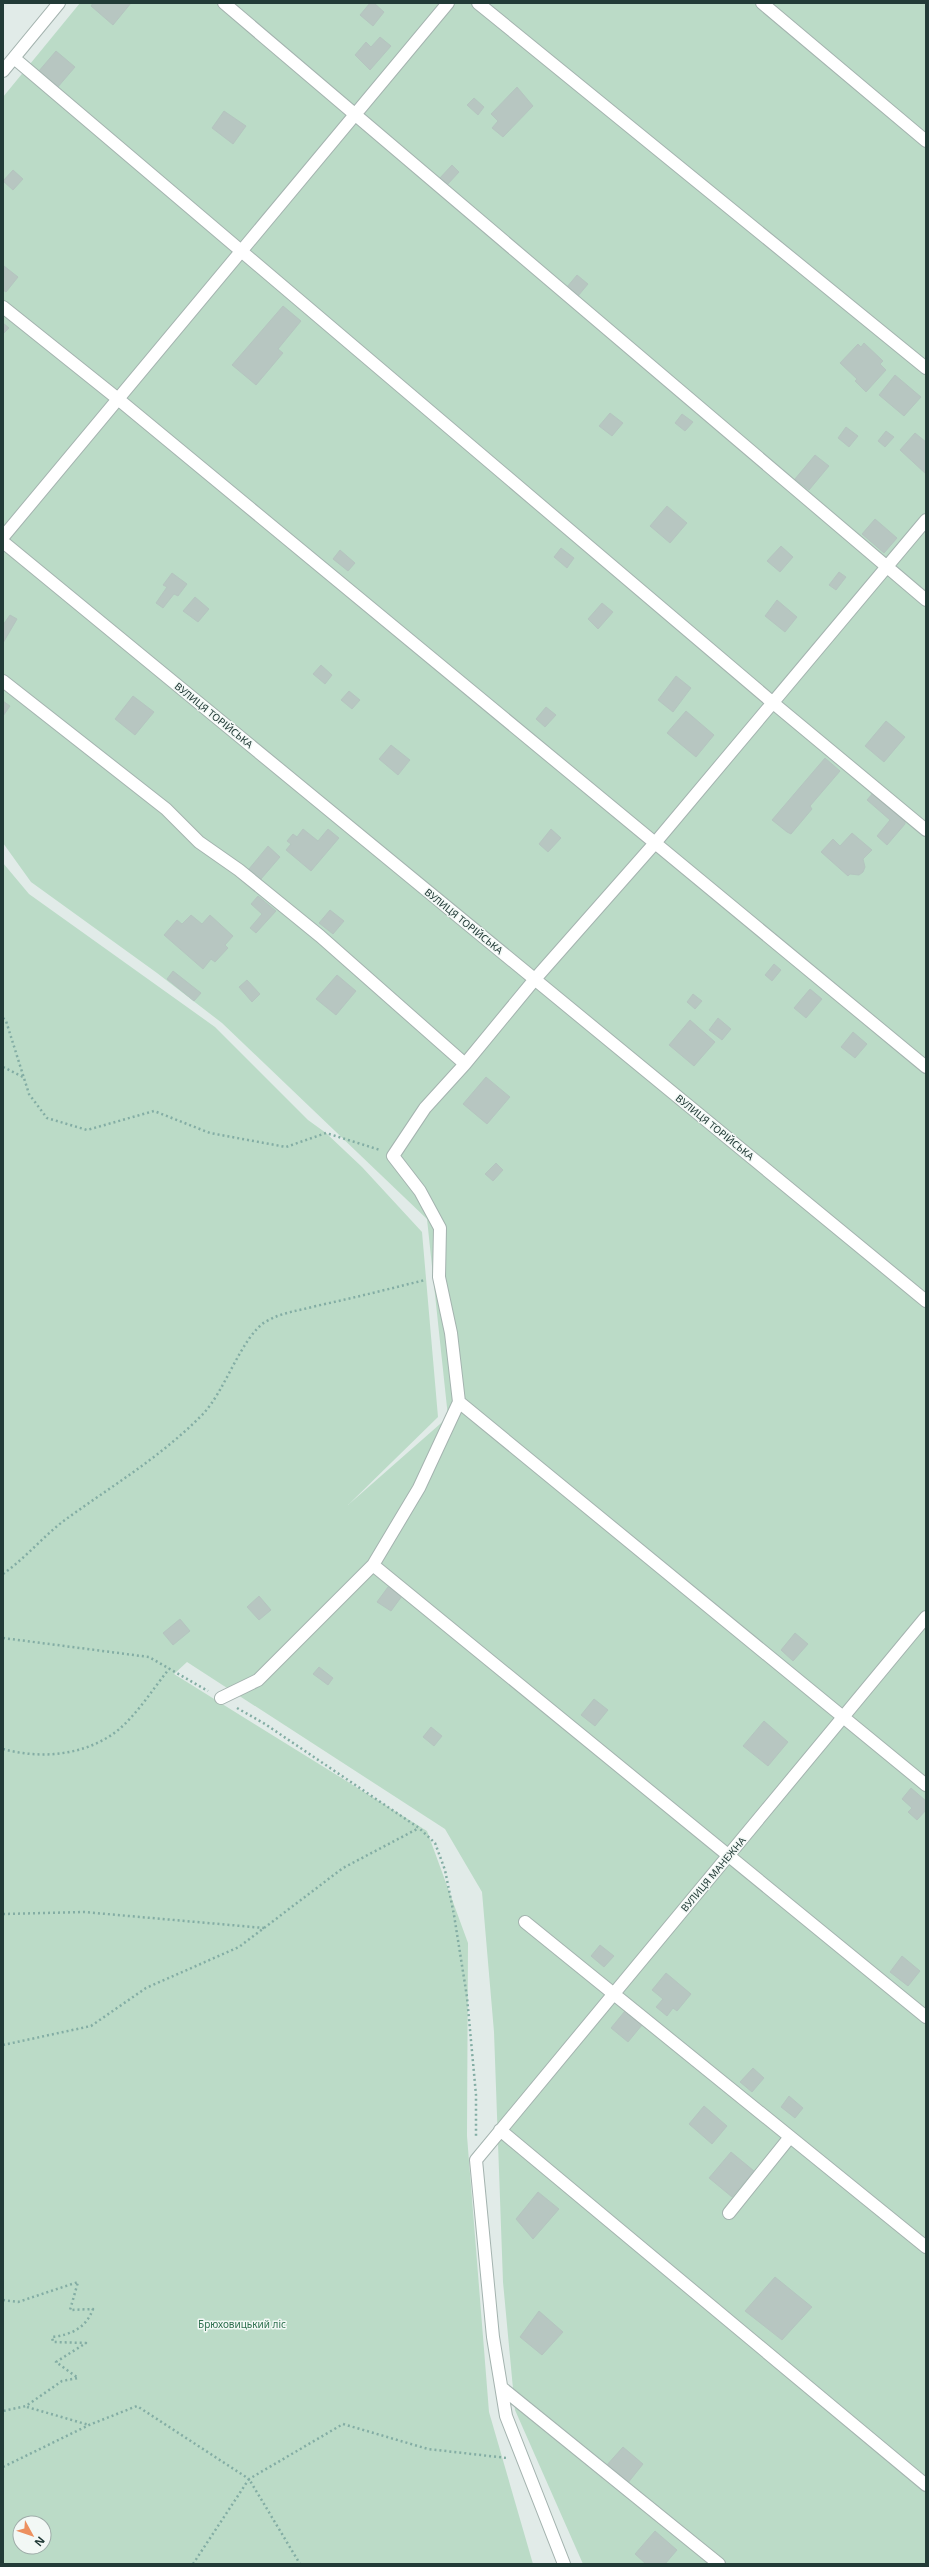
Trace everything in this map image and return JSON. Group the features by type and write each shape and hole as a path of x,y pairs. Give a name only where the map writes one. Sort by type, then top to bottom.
{"street":[{"path":"3,71 59,3"},
{"path":"224,3 926,600"},
{"path":"3,537 448,3"},
{"path":"478,3 926,368"},
{"path":"762,3 926,141"},
{"path":"14,58 240,252 772,702 926,830"},
{"path":"3,307 118,399 926,1067"},
{"path":"221,1698 258,1680 373,1565 419,1488 459,1402 451,1333 439,1277 440,1228 420,1191 393,1156 424,1108 465,1064 535,979 655,843 926,520"},
{"name":"ВУЛИЦЯ ТОРІЙСЬКА","path":"3,542 926,1301"},
{"path":"3,681 166,809 200,842 238,870 320,936 465,1064"},
{"path":"459,1402 926,1785"},
{"path":"373,1565 926,2017"},
{"name":"ВУЛИЦЯ МАНЕЖНА","path":"476,2160 926,1617"},
{"path":"525,1922 926,2247"},
{"path":"500,2130 926,2485"},
{"path":"729,2213 790,2137"},
{"path":"476,2160 493,2337 506,2416 564,2564"},
{"path":"502,2388 719,2564"}],"path":[{"path":"3,1018 6,1021 29,1094 47,1118 87,1130 154,1111 210,1133 286,1147 326,1133 393,1156"},
{"path":"3,1067 23,1078"},
{"path":"3,1574 67,1518 151,1460 180,1436 204,1413 220,1391 250,1339 264,1323 288,1311 316,1307 439,1277"},
{"path":"3,1638 149,1657 265,1724 419,1828 435,1843 445,1870 467,1997 476,2095 476,2160"},
{"path":"3,1749 40,1755 87,1748 113,1734 141,1705 169,1669"},
{"path":"3,2045 91,2026 146,1988 240,1947 343,1868 419,1828"},
{"path":"3,1914 84,1912 264,1928"},
{"path":"3,2300 18,2302 78,2282 70,2310 92,2309 88,2320 69,2335 52,2338 53,2342 86,2343 56,2362 78,2378 62,2381 26,2406 3,2411"},
{"path":"26,2406 89,2425"},
{"path":"3,2467 89,2425 137,2406 249,2479 300,2564"},
{"path":"193,2564 249,2479 343,2424 428,2449 523,2460"}],"green space":[{"name":"Брюховицький ліс","path":"80,3 926,3 926,2564 583,2564 515,2410 503,2282 494,2032 482,1892 445,1829 187,1662 174,1674 427,1831 468,1943 467,2136 489,2412 533,2564 3,2564 3,863 29,894 215,1027 308,1120 326,1133 362,1167 422,1232 438,1417 348,1505 448,1417 427,1219 222,1023 157,973 31,882 3,843 3,97"}],"building":[{"path":"93,3 131,3 113,25 91,6"},
{"path":"370,3 374,3 384,12 373,26 360,15"},
{"path":"380,37 391,46 370,70 355,55 366,42 371,47"},
{"path":"56,51 75,67 57,88 38,72"},
{"path":"517,87 533,106 503,137 492,128 498,121 491,114"},
{"path":"474,98 484,107 478,115 467,105"},
{"path":"224,111 246,126 233,144 212,128"},
{"path":"452,165 459,172 447,185 439,179"},
{"path":"13,170 23,179 13,190 3,181"},
{"path":"4,266 18,277 6,292 3,290"},
{"path":"577,275 588,284 578,296 567,287"},
{"path":"283,306 301,321 278,349 283,353 256,385 232,365"},
{"path":"3,323 9,328 3,334"},
{"path":"864,343 883,361 880,364 886,370 866,392 855,381 857,379 840,363 858,344 861,347"},
{"path":"895,375 921,397 904,416 879,395"},
{"path":"610,413 623,423 612,436 599,426"},
{"path":"682,414 693,422 685,431 675,423"},
{"path":"846,427 858,436 849,447 838,438"},
{"path":"886,431 894,437 885,447 878,441"},
{"path":"915,433 926,442 926,474 900,450"},
{"path":"815,455 829,466 809,490 795,479"},
{"path":"667,506 687,523 670,543 650,526"},
{"path":"875,519 897,538 884,553 862,534"},
{"path":"781,546 793,557 780,572 767,561"},
{"path":"561,548 574,558 567,568 554,557"},
{"path":"340,550 355,563 348,571 333,559"},
{"path":"839,572 846,577 836,590 829,585"},
{"path":"172,573 187,584 178,596 174,594 163,608 156,603 167,587 163,585"},
{"path":"195,597 209,609 198,622 183,611"},
{"path":"777,600 797,617 785,632 765,616"},
{"path":"602,603 613,612 598,629 588,619"},
{"path":"10,615 17,619 3,643 3,625"},
{"path":"321,665 332,675 325,684 313,674"},
{"path":"676,676 691,688 673,712 658,700"},
{"path":"349,691 360,700 352,709 341,700"},
{"path":"133,696 154,712 135,735 115,719"},
{"path":"3,701 10,706 3,716"},
{"path":"546,707 556,715 545,727 536,719"},
{"path":"686,711 714,735 696,757 667,733"},
{"path":"886,721 905,737 884,762 865,746"},
{"path":"391,745 410,760 398,775 379,759"},
{"path":"825,758 840,771 810,806 812,809 791,834 772,820"},
{"path":"873,793 905,820 905,824 887,845 877,836 890,820 867,800"},
{"path":"303,829 318,841 328,829 339,838 311,871 286,850 291,844 287,841 293,834 297,837"},
{"path":"551,829 561,838 548,852 539,844"},
{"path":"852,833 872,850 863,859 865,867 863,872 859,875 850,874 848,876 821,852 833,839 840,846"},
{"path":"268,846 280,857 261,879 249,869"},
{"path":"258,896 276,911 256,933 250,928 262,914 251,904"},
{"path":"330,910 344,921 333,934 319,923"},
{"path":"191,915 202,924 210,915 233,936 225,945 228,948 215,962 211,959 203,969 164,935 177,920 182,924"},
{"path":"774,964 781,970 772,981 765,975"},
{"path":"173,971 201,993 194,1001 167,979"},
{"path":"337,975 356,991 336,1015 316,999"},
{"path":"247,980 260,994 252,1002 239,987"},
{"path":"810,989 822,999 806,1018 794,1008"},
{"path":"693,994 702,1001 695,1009 687,1002"},
{"path":"718,1018 731,1029 722,1040 709,1030"},
{"path":"690,1020 715,1042 694,1066 669,1045"},
{"path":"853,1032 867,1044 855,1058 841,1047"},
{"path":"486,1077 510,1097 487,1124 463,1104"},
{"path":"496,1163 503,1170 493,1181 485,1174"},
{"path":"388,1587 402,1596 391,1611 377,1602"},
{"path":"259,1596 271,1610 259,1620 247,1607"},
{"path":"180,1619 190,1631 173,1645 163,1633"},
{"path":"795,1633 808,1644 793,1661 781,1650"},
{"path":"319,1667 333,1678 328,1685 313,1674"},
{"path":"594,1699 608,1710 595,1726 581,1715"},
{"path":"764,1721 788,1742 768,1766 743,1746"},
{"path":"431,1727 442,1736 434,1746 423,1737"},
{"path":"911,1788 926,1801 926,1810 917,1820 908,1812 912,1808 902,1799"},
{"path":"600,1945 614,1956 604,1967 591,1956"},
{"path":"902,1956 920,1971 908,1986 890,1972"},
{"path":"666,1973 691,1994 677,2011 673,2008 667,2016 656,2007 663,1999 652,1990"},
{"path":"625,2011 642,2025 628,2042 611,2028"},
{"path":"753,2068 764,2078 752,2092 740,2082"},
{"path":"789,2096 803,2108 795,2118 781,2107"},
{"path":"704,2106 727,2126 712,2144 689,2124"},
{"path":"731,2152 754,2171 732,2197 709,2178"},
{"path":"538,2192 559,2209 533,2239 516,2219"},
{"path":"775,2277 812,2307 782,2340 745,2311"},
{"path":"539,2311 563,2332 542,2355 520,2337"},
{"path":"623,2447 643,2464 627,2484 606,2466"},
{"path":"655,2531 677,2550 665,2564 646,2564 635,2554"}]}
